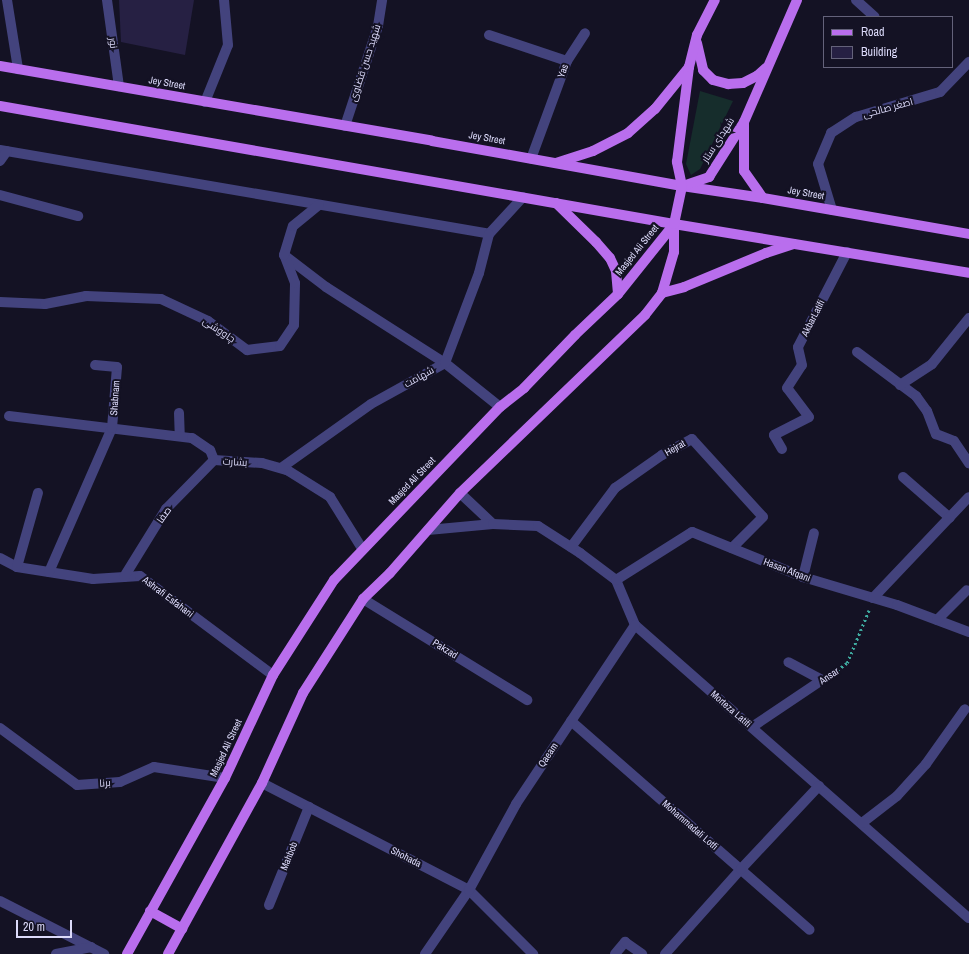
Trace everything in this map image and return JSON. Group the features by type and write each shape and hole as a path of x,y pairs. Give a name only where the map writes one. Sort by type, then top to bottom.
{"main road":[{"path":"674,224 682,186 677,162 689,67 697,35 715,0"},
{"name":"شهدای ستار","path":"682,186 709,177 744,122 798,0"},
{"path":"697,35 697,46 703,70 713,80 728,84 743,83 757,76 768,66"},
{"name":"Jey Street","path":"0,66 530,158 682,186 763,198 969,233"},
{"path":"555,163 593,151 628,133 654,109 689,67"},
{"path":"0,106 674,224 797,243 969,273"},
{"path":"744,122 744,171 763,198"},
{"path":"556,203 596,242 610,258 616,271 618,294"},
{"name":"Masjed Ali Street","path":"168,954 262,783 304,694 363,599 390,573 460,493 645,315 662,293 674,252 674,224"},
{"name":"Masjed Ali Street","path":"127,954 225,778 273,675 334,580 500,407 524,388 575,335 618,294 674,224"},
{"path":"662,293 684,287 766,253 797,243"},
{"path":"150,912 182,929"}],"street":[{"path":"7,0 18,69"},
{"name":"نور","path":"107,0 118,86"},
{"path":"205,102 228,45 224,0"},
{"name":"شهید حسن قضاوی","path":"345,126 378,26 382,0"},
{"path":"856,0 874,16"},
{"path":"567,61 585,33"},
{"name":"Yas","path":"489,35 567,61 530,158"},
{"name":"اصغر صالحی","path":"832,210 818,164 831,133 856,116 940,92 969,62"},
{"path":"0,161 3,150 489,234 523,197"},
{"path":"0,195 78,216"},
{"path":"319,205 293,226 284,255 326,287 445,363 500,407"},
{"name":"شهامت","path":"281,468 371,404 445,363 479,273 489,234"},
{"name":"AkbarLatifi","path":"782,449 774,435 809,417 787,388 802,365 798,347 847,252"},
{"name":"چاووشی","path":"0,302 45,304 86,296 162,298 208,321 247,350 280,346 294,325 295,284 284,255"},
{"path":"900,385 932,364 969,318"},
{"path":"857,352 916,396 927,411 936,434 954,441 969,463"},
{"name":"Shabnam","path":"95,365 117,367 112,428"},
{"path":"179,412 180,436"},
{"name":"بشارت","path":"9,416 192,438 210,450 214,460 262,463 287,470 330,497 363,550"},
{"path":"49,572 112,428"},
{"name":"Hejrat","path":"570,547 615,488 662,455 692,438 763,517 732,548"},
{"name":"صفا","path":"124,577 166,509 214,460"},
{"path":"903,477 950,518"},
{"path":"16,567 38,493"},
{"path":"460,493 493,524"},
{"path":"873,598 969,498"},
{"path":"428,530 493,524 538,526 616,580"},
{"name":"Hasan Afqani","path":"616,580 692,532 803,577 873,598 969,632"},
{"path":"803,577 814,533"},
{"name":"Ashrafi Esfahani","path":"0,558 16,567 93,579 140,576 273,675"},
{"name":"Morteza Latifi","path":"616,580 635,625 969,918"},
{"path":"937,620 967,590"},
{"name":"Pakzad","path":"363,599 527,700"},
{"name":"Qaeam","path":"424,954 468,890 516,804 635,625"},
{"path":"788,662 822,680"},
{"name":"Ansar","path":"752,727 822,680"},
{"path":"862,824 897,796 926,764 964,709"},
{"name":"Mohammadali Lotfi","path":"571,721 810,930"},
{"name":"برنا","path":"1,731 78,785 120,782 154,767 225,778"},
{"name":"Shohada","path":"262,783 468,890 533,954"},
{"path":"668,953 741,869 819,786"},
{"name":"Mahbob","path":"269,905 309,807"},
{"path":"0,901 104,954"},
{"path":"615,954 625,942 642,954"},
{"path":"56,954 91,948"}],"path":[{"name":"Ansar","path":"822,680 847,663 873,598"}],"green space":[{"path":"700,91 733,101 700,169 691,175 686,164"}],"building":[{"path":"119,0 194,0 185,55 121,42"}]}
